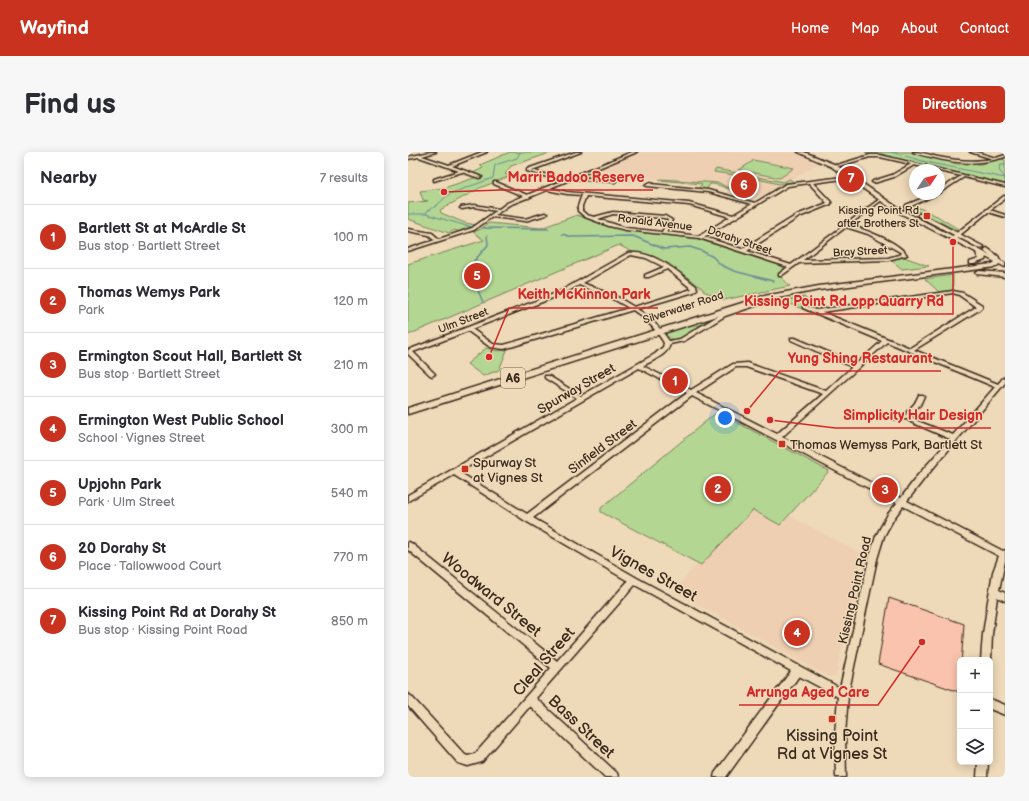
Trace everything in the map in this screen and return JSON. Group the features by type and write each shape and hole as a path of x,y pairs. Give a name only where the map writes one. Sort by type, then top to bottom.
{"highway":[{"path":"987,250 1001,261"},
{"path":"972,263 982,260 983,257 979,253"},
{"name":"Silverwater Road","path":"408,411 725,305 773,293 972,263 1001,261"},
{"name":"Silverwater Road","path":"408,407 656,329 767,298 842,285 988,268 1001,261"},
{"name":"Silverwater Road","path":"922,276 976,273 1005,275"}],"main road":[{"path":"800,152 830,164 905,214 979,253 1001,261"},
{"path":"807,152 840,165 889,199 908,207 987,250"}],"street":[{"path":"408,158 434,152"},
{"path":"449,166 485,152"},
{"path":"564,181 528,170 579,152"},
{"path":"408,250 474,229 508,204 548,189 635,152"},
{"path":"915,152 947,161 967,163 983,163 1005,156"},
{"path":"972,152 998,159"},
{"path":"420,156 480,177"},
{"path":"840,165 870,156 880,156 914,164"},
{"path":"874,182 893,176 909,167"},
{"path":"435,180 462,171"},
{"path":"945,172 1005,186"},
{"path":"945,188 964,176"},
{"name":"Dorahy Street","path":"700,237 787,185 850,177"},
{"path":"572,178 614,181"},
{"path":"495,182 528,197"},
{"path":"743,251 798,216 830,203 810,182"},
{"path":"641,188 649,184 708,191 755,204"},
{"path":"548,189 564,193 689,204 734,217"},
{"name":"Ronald Avenue","path":"584,195 580,206 580,211 593,219 622,228 700,237"},
{"path":"952,239 1005,198"},
{"path":"781,275 881,199"},
{"path":"908,207 923,200"},
{"path":"462,208 472,206 501,210"},
{"path":"988,211 1005,216"},
{"path":"593,219 609,213 617,212 665,217 670,220 663,232"},
{"path":"493,216 525,220 545,214"},
{"name":"Bray Street","path":"798,262 888,259 905,256 902,251 870,233 846,226"},
{"path":"408,230 428,233 438,240"},
{"name":"Dorahy Street","path":"700,237 792,267"},
{"name":"Ulm Street","path":"408,352 562,293 630,254 643,256 664,264 695,289 634,309"},
{"path":"647,276 668,267"},
{"path":"580,283 611,296 634,309 656,329 666,343 682,340 723,315 755,306"},
{"path":"817,311 955,292 979,305 978,309 910,350"},
{"path":"805,307 998,386"},
{"path":"469,329 492,346 504,347 634,309"},
{"path":"793,340 857,367"},
{"path":"778,438 886,340"},
{"name":"Spurway Street","path":"408,498 663,352 666,348 666,343"},
{"path":"408,352 432,374"},
{"name":"Sinfield Street","path":"527,518 692,393 730,368 740,364 756,368 827,393"},
{"path":"639,366 1005,554 999,564 986,639 986,657"},
{"path":"548,377 582,399"},
{"name":"Kissing Point Road","path":"841,777 840,735 843,695 876,547 880,536 902,502 953,438 1005,379"},
{"path":"909,417 909,413 918,404 921,396"},
{"path":"896,418 909,417 913,421 953,438"},
{"name":"Vignes Street","path":"454,472 527,518 634,580 843,695"},
{"name":"Woodward Street","path":"408,545 557,667"},
{"name":"Cleal Street","path":"408,699 462,759 473,760 482,754 634,580"},
{"path":"994,592 1005,597"},
{"path":"719,777 798,670"},
{"name":"Bass Street","path":"530,699 613,777"},
{"path":"993,705 1005,710"},
{"path":"982,777 983,765"}],"shaded area":[{"path":"642,152 794,152 821,162 763,197 745,193 742,196 731,194 734,191 717,184 642,178 629,184 619,181 618,179 611,179 618,176 595,169"},
{"path":"751,508 788,515 863,555 836,675 831,678 673,591"}],"green space":[{"path":"510,152 553,152 511,166 505,174 510,176 480,188 440,210 441,213 465,223 477,225 473,229 460,232 454,230 449,233 408,219 408,203 428,201 423,200 420,191 444,188 480,176 473,173 483,168 480,165"},
{"path":"865,152 910,152 957,164 981,164 1001,159 1005,160 1005,184 945,170 945,164 920,164 890,157 871,155"},
{"path":"753,161 794,168 780,178 739,170"},
{"path":"716,169 784,182 789,179 794,182 779,184 749,177 714,172"},
{"path":"659,180 719,183 728,188 741,185 742,187 737,191 710,184 706,190 698,189 702,184"},
{"path":"913,205 937,216 958,229 956,230 909,207"},
{"path":"577,215 610,227 695,238 784,267 785,269 779,275 790,286 724,300 703,291 703,289 668,263 630,251 619,245 408,335 408,264 484,240 473,232 489,223 541,228"},
{"path":"904,257 929,266 902,269 891,260"},
{"path":"953,275 953,290 939,292 925,279"},
{"path":"804,297 816,307 809,312 784,301"},
{"path":"714,317 715,318 705,324 695,326 695,329 682,338 674,340 666,336 667,332"},
{"path":"486,348 498,351 507,350 499,370 483,376 467,364"},
{"path":"717,412 829,471 780,525 753,510 701,565 601,512 601,508"}],"building":[{"path":"742,183 753,189 749,193 737,191 739,190 731,186"},
{"path":"889,598 964,624 962,657 957,657 957,691 878,664"}],"waterway":[{"path":"426,214 427,211 435,207 449,194 493,178 495,165 517,158 520,152"},
{"path":"891,152 926,162 1005,178 999,170 1000,165 1005,165"},
{"path":"408,214 426,214"},
{"path":"426,214 470,227"},
{"path":"467,226 471,227"},
{"path":"483,228 549,229"},
{"path":"562,234 572,237 633,236 664,249 690,247 702,251 713,257 721,265 734,271 773,281"},
{"path":"483,302 468,268 488,245 487,236"}],"place":[{"name":"Kissing Point Rd at Dorahy St","path":"851,179"},
{"name":"20 Dorahy St","path":"744,185"},
{"name":"Marri Badoo Reserve","path":"444,192"},
{"name":"Kissing Point Rd after Brothers St","path":"927,216"},
{"name":"Kissing Point Rd opp Quarry Rd","path":"953,242"},
{"name":"Upjohn Park","path":"477,276"},
{"name":"Keith McKinnon Park","path":"489,357"},
{"name":"Bartlett St at McArdle St","path":"675,381"},
{"name":"Yung Shing Restaurant","path":"747,411"},
{"name":"Simplicity Hair Design","path":"770,420"},
{"name":"Thomas Wemyss Park, Bartlett St","path":"782,444"},
{"name":"Spurway St at Vignes St","path":"465,469"},
{"name":"Thomas Wemys Park","path":"718,489"},
{"name":"Ermington Scout Hall, Bartlett St","path":"885,490"},
{"name":"Ermington West Public School","path":"797,633"},
{"name":"Arrunga Aged Care","path":"922,642"},
{"name":"Kissing Point Rd at Vignes St","path":"832,719"}]}
